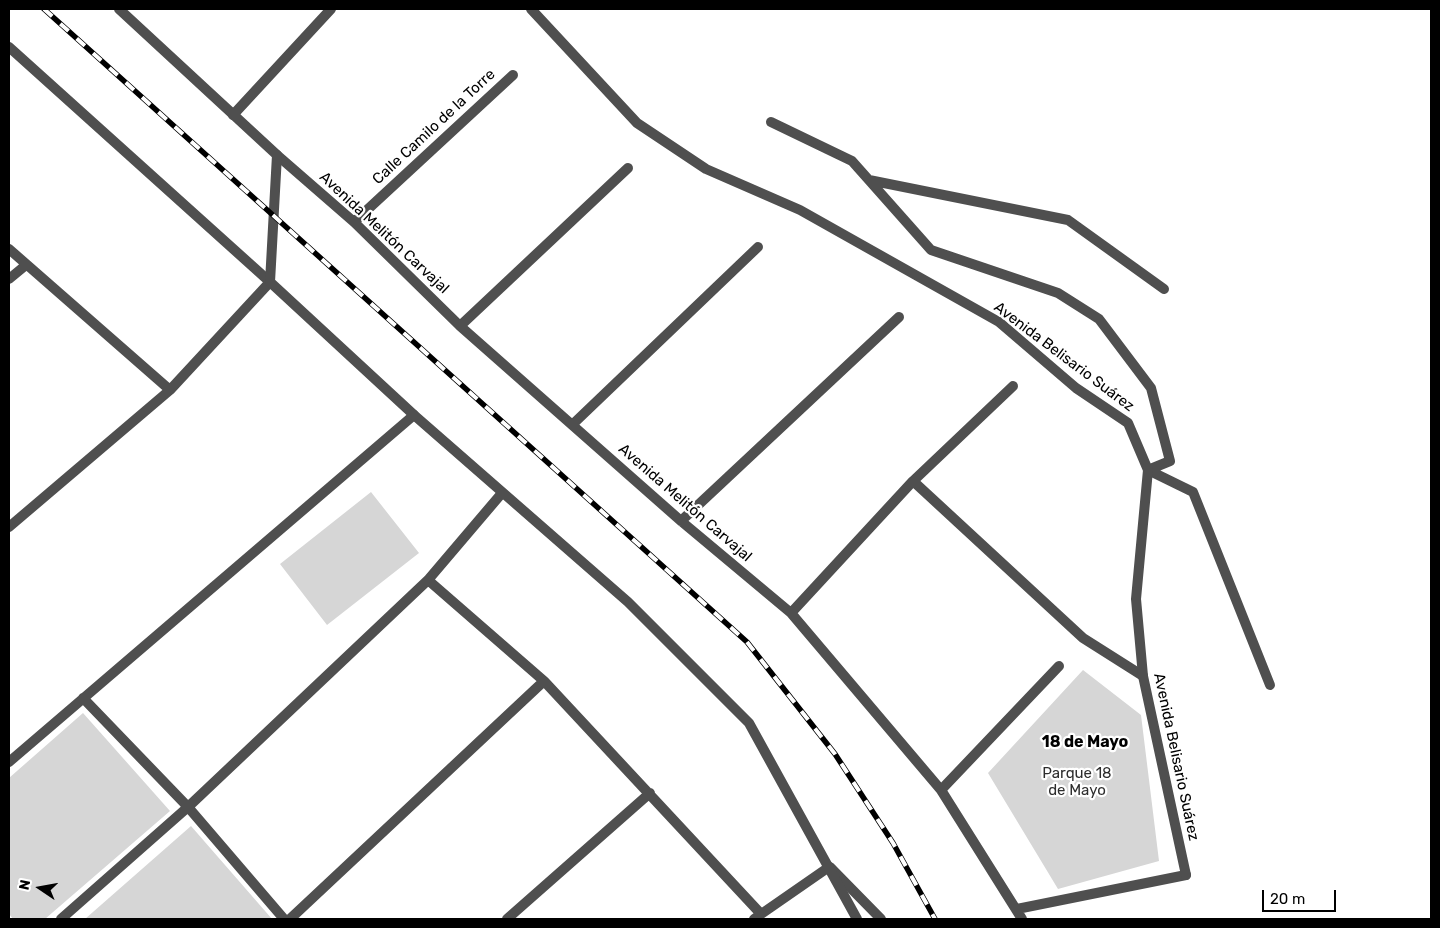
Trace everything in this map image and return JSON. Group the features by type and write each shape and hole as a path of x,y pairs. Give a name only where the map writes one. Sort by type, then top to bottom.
{"street":[{"name":"Avenida Melitón Carvajal","path":"119,9 277,155 354,222 460,326 681,521 791,613 941,790 1022,919"},
{"path":"233,115 331,9"},
{"name":"Avenida Belisario Suárez","path":"531,9 637,123 698,164 800,210 999,322 1076,388 1128,423 1148,470 1136,599 1142,676 1186,875 1017,909"},
{"path":"9,48 270,282 414,415 628,602 749,723 857,919"},
{"name":"Calle Camilo de la Torre","path":"354,222 512,75"},
{"path":"771,122 852,161 931,250 1058,293 1099,319 1151,388 1170,461 1148,470"},
{"path":"9,527 170,390 270,282 277,155"},
{"path":"460,326 628,168"},
{"path":"869,180 1068,220 1164,289"},
{"path":"573,424 758,246"},
{"path":"9,249 170,390"},
{"path":"9,279 26,265"},
{"path":"681,521 899,316"},
{"path":"791,613 913,481 1013,386"},
{"path":"9,762 414,415"},
{"path":"1148,470 1193,492 1270,684"},
{"path":"913,481 1083,638 1142,676"},
{"path":"61,919 188,807 428,580 502,493"},
{"path":"428,580 544,680 650,793 757,916 829,866"},
{"path":"941,790 1059,666"},
{"path":"290,919 544,680"},
{"path":"83,698 188,807 284,919"},
{"path":"507,919 650,793"},
{"path":"829,866 881,919"}],"green space":[{"path":"371,492 419,553 327,625 280,564"},
{"name":"Parque 18 de Mayo","path":"1083,670 1141,715 1159,861 1058,889 988,773"},
{"path":"83,713 170,811 45,919 13,919 9,914 9,778"},
{"path":"191,826 272,919 85,919"}],"railway":[{"path":"44,9 747,642 835,754 893,843 935,919"}],"district":[{"name":"18 de Mayo","path":"1085,742"}]}
